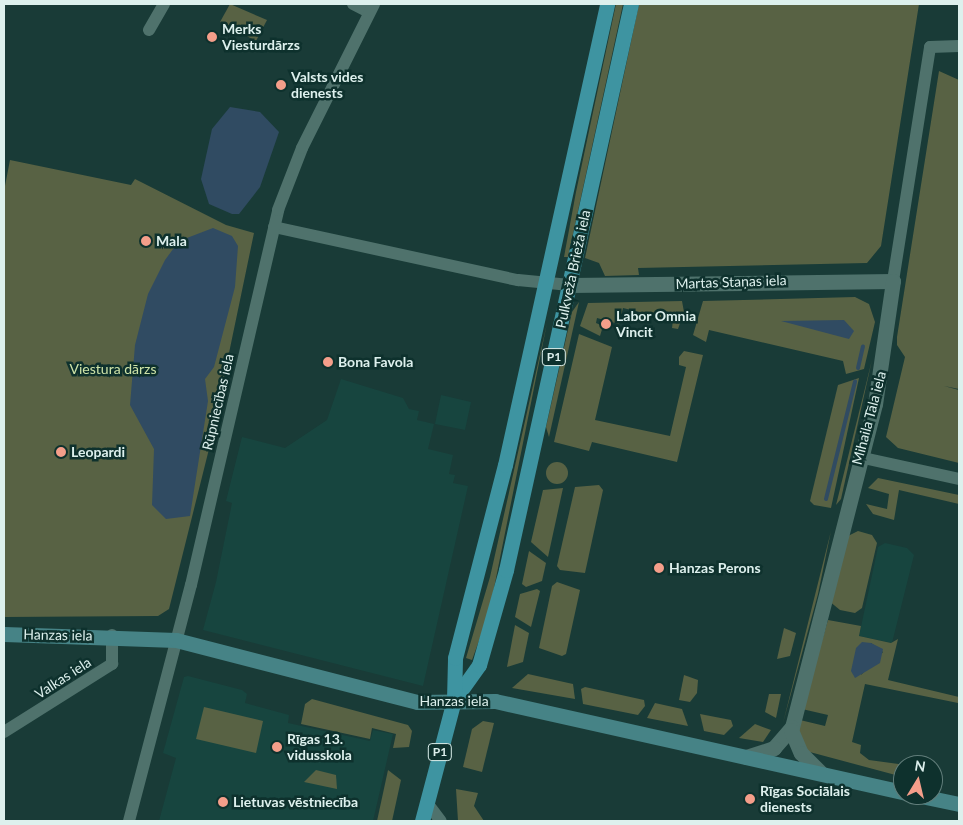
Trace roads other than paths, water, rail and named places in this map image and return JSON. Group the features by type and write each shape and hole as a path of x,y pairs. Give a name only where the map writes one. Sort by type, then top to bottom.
{"main road":[{"name":"Pulkveža Brieža iela","path":"422,821 454,700 455,658 475,591 608,4"},
{"name":"Pulkveža Brieža iela","path":"454,700 477,670 488,639 570,285 631,4"},
{"name":"Hanzas iela","path":"4,634 112,635 176,640 418,702 454,700 495,701 893,790"},
{"path":"943,801 959,804"}],"street":[{"path":"149,30 164,4"},
{"path":"353,4 371,8"},
{"name":"Rūpniecības iela","path":"129,821 176,640 274,227 302,148 371,8"},
{"name":"Mihaila Tāla iela","path":"746,757 774,748 791,730 882,370 893,281 930,47 959,46"},
{"path":"274,227 545,285 570,285"},
{"name":"Martas Staņas iela","path":"570,285 893,281"},
{"path":"859,457 959,479"},
{"name":"Valkas iela","path":"4,732 112,664 112,635"},
{"path":"791,730 800,753 820,773"},
{"path":"428,804 441,821"}],"water":[{"path":"230,107 260,112 279,132 260,187 239,214 232,214 209,204 201,179 212,129"},
{"path":"213,228 232,236 238,246 235,287 214,367 205,379 208,401 190,516 166,519 152,505 154,449 130,405 135,345 148,294 165,260 179,241"},
{"path":"844,320 854,331 849,339 781,321"},
{"path":"862,642 871,643 883,649 880,663 855,678 851,671 856,648"}],"waterway":[{"path":"858,368 863,347"},
{"path":"826,499 855,382"}],"place":[{"name":"Merks Viesturdārzs","path":"212,37"},
{"name":"Valsts vides dienests","path":"281,85"},
{"name":"Mala","path":"146,241"},
{"name":"Labor Omnia Vincit","path":"606,324"},
{"name":"Bona Favola","path":"328,362"},
{"name":"Leopardi","path":"61,452"},
{"name":"Hanzas Perons","path":"659,568"},
{"name":"Rīgas 13. vidusskola","path":"277,747"},
{"name":"Rīgas Sociālais dienests","path":"750,799"},
{"name":"Lietuvas vēstniecība","path":"223,802"}],"park label":[{"name":"Viestura dārzs","path":"113,369"}]}
